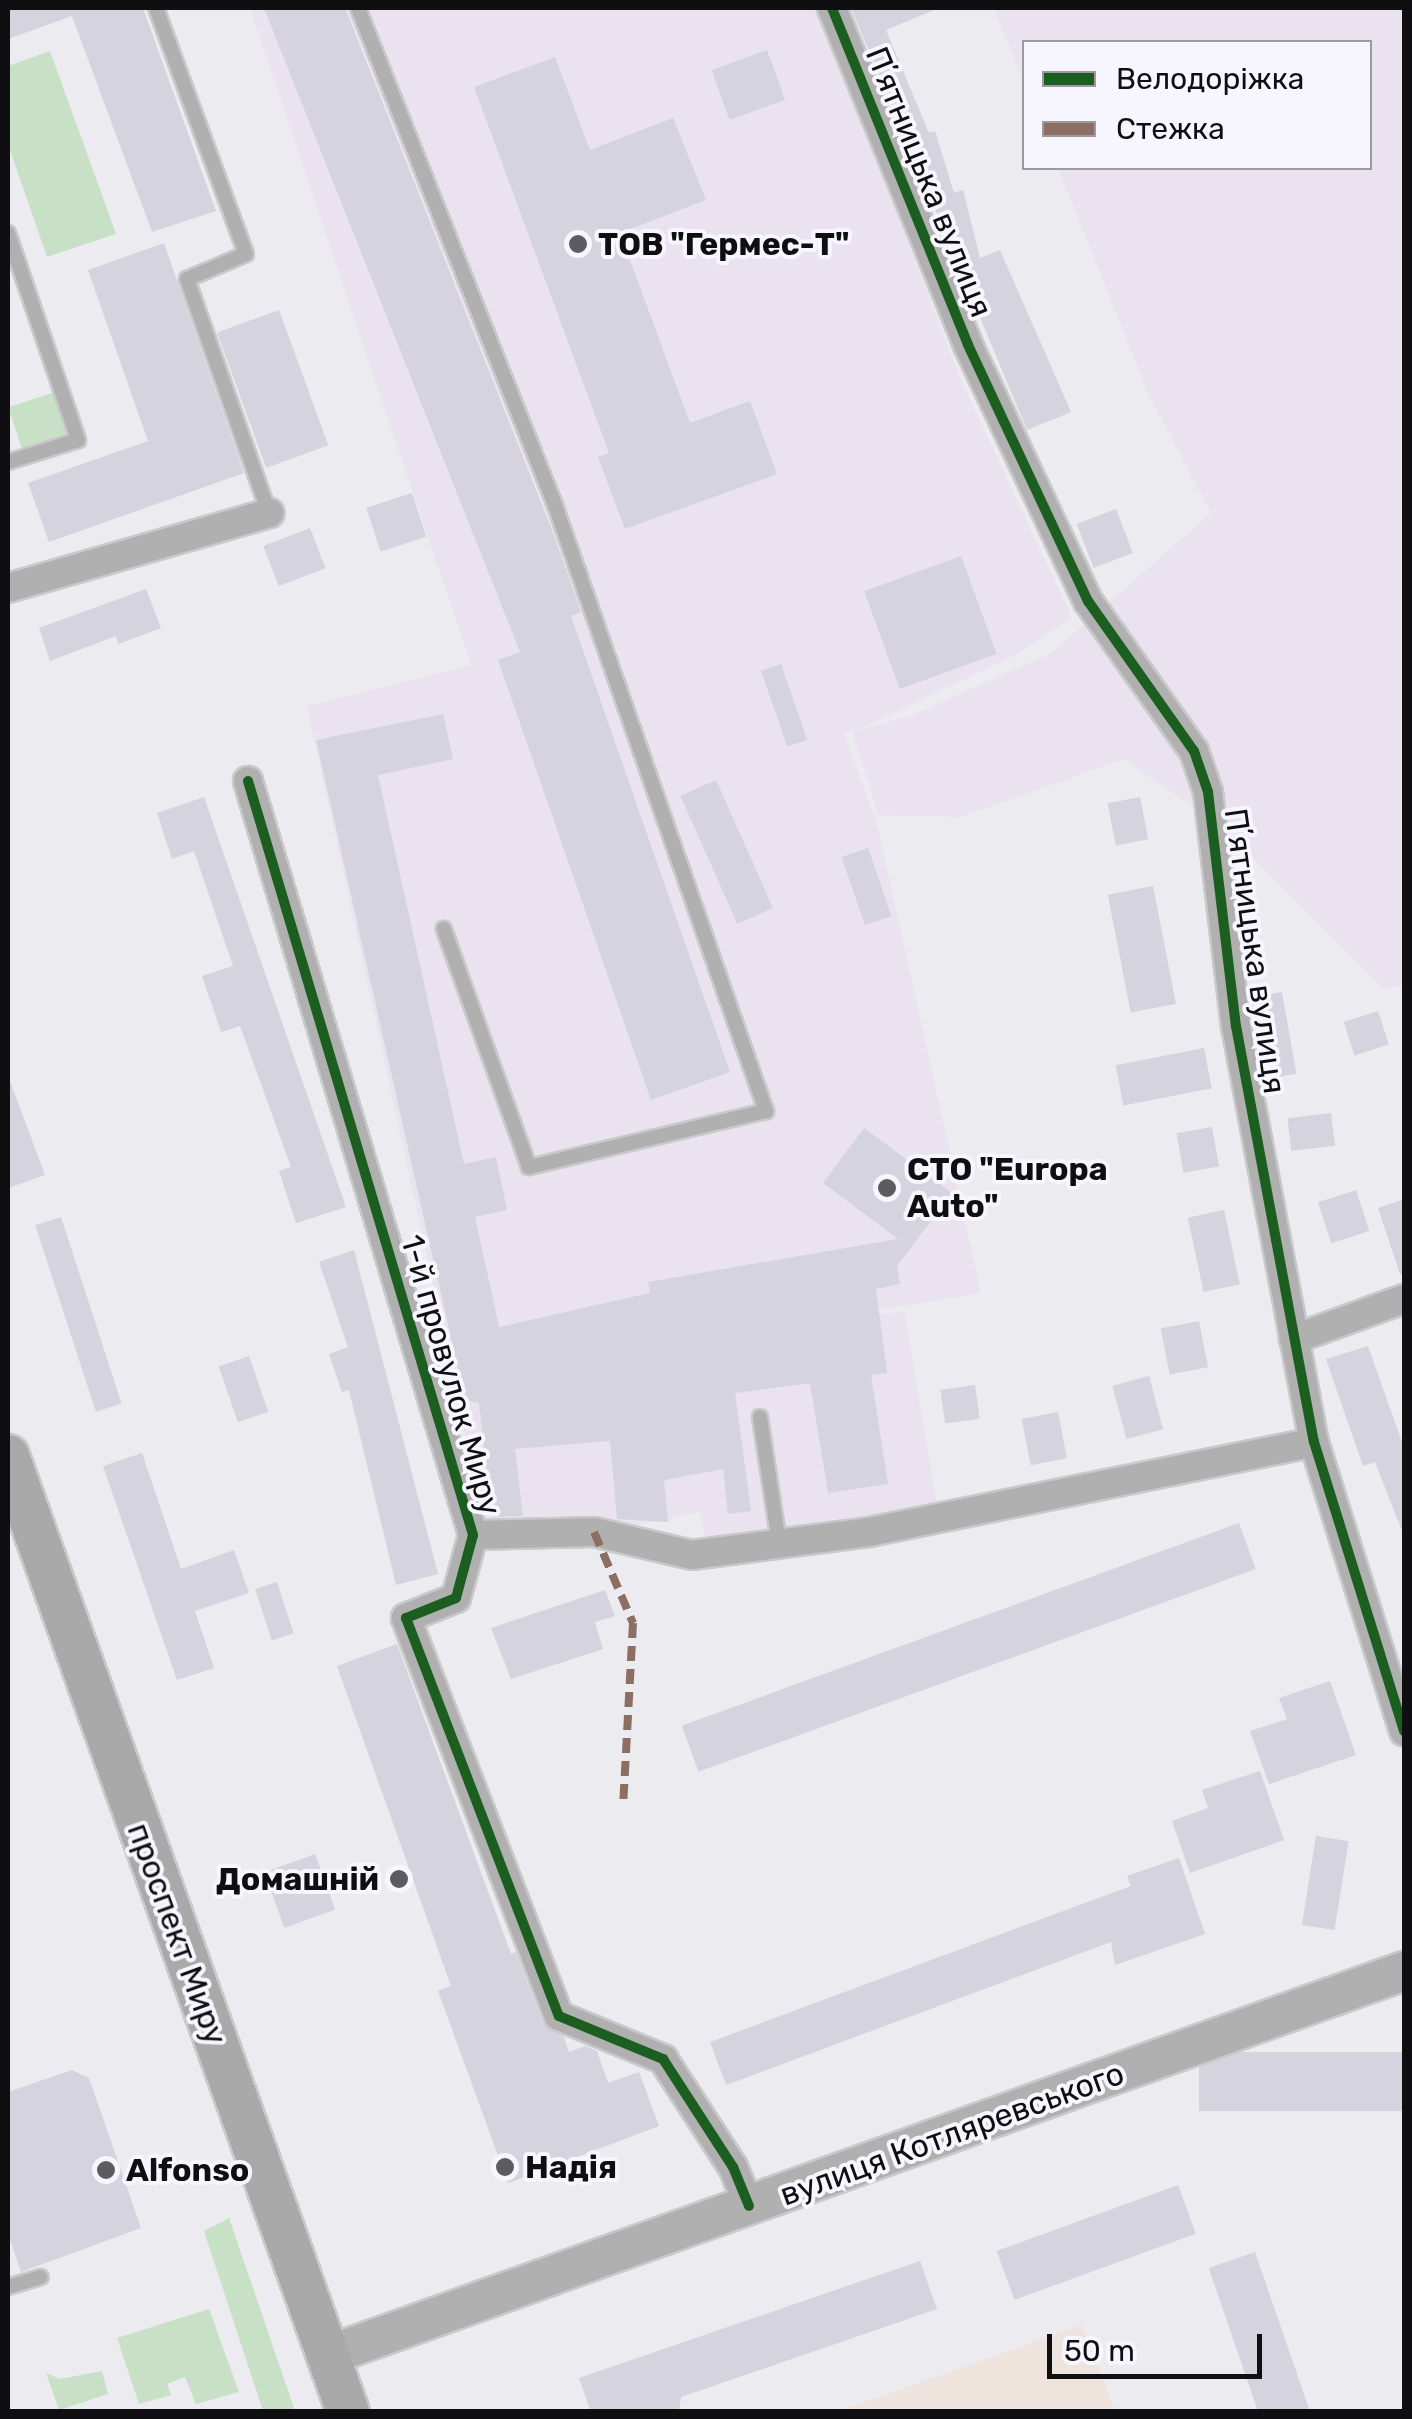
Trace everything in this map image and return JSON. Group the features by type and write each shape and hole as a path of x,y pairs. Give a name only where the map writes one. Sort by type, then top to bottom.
{"main road":[{"name":"проспект Миру","path":"8,1456 348,2412"}],"street":[{"name":"Пʼятницька вулиця","path":"832,8 968,345 1088,601 1194,751 1208,792 1236,1026 1314,1442 1404,1732"},
{"path":"8,586 270,513"},
{"name":"1-й провулок Миру","path":"248,780 472,1535 456,1598 406,1618 560,2016 663,2059 733,2167 749,2206"},
{"path":"1294,1339 1404,1300"},
{"name":"1-й провулок Миру","path":"472,1535 594,1532 692,1555 869,1532 1314,1442"},
{"name":"вулиця Котляревського","path":"328,2355 1404,1971"}],"lane":[{"path":"156,8 246,254 187,279 270,513"},
{"path":"358,8 555,505 766,1112 529,1167 444,929"},
{"path":"8,233 78,440 8,462"},
{"path":"760,1416 779,1543"},
{"path":"8,2288 40,2278"}],"shaded area":[{"path":"250,8 819,8 960,378 1072,618 1019,653 857,730 911,716 1053,652 1211,513 1148,393 1059,170 1372,170 1372,40 1022,40 1022,79 994,8 1404,8 1404,984 1385,990 1220,825 1123,759 961,817 878,815 852,730 844,734 877,824 981,1293 454,1379 307,706 471,665"},
{"path":"904,1311 937,1506 705,1538 700,1512 618,1529 589,1516 478,1526 458,1386"},
{"path":"1082,2325 1115,2411 839,2411 995,2356"}],"green space":[{"path":"50,51 116,234 47,257 8,144 8,66"},
{"path":"55,392 68,433 22,448 8,407"},
{"path":"229,2218 295,2411 263,2411 204,2231"},
{"path":"209,2309 239,2392 196,2404 185,2377 167,2384 171,2395 139,2404 117,2338"},
{"path":"102,2371 108,2394 59,2410 46,2373 60,2379"}],"building":[{"path":"8,8 143,8 216,211 152,232 72,16 8,39"},
{"path":"264,8 345,8 555,538 581,612 571,616 730,1072 651,1100 498,660 520,652"},
{"path":"851,8 939,8 886,30 929,133 935,131 954,193 963,190 980,258 1000,250 1071,412 1027,430"},
{"path":"767,50 785,100 730,120 712,70"},
{"name":"ТОВ \"Гермес-Т\"","path":"555,57 590,150 673,118 706,200 620,233 690,423 750,401 777,474 625,529 598,457 609,453 474,87"},
{"path":"164,243 244,473 49,542 28,483 148,441 88,270"},
{"path":"279,310 328,445 266,468 217,333"},
{"path":"412,493 426,537 381,552 366,508"},
{"path":"1116,509 1133,553 1094,568 1077,524"},
{"path":"310,528 325,568 279,586 263,546"},
{"path":"961,556 997,654 900,689 864,591"},
{"path":"146,589 161,628 118,644 116,636 50,661 39,628"},
{"path":"781,664 807,740 787,746 761,671"},
{"path":"443,714 453,759 378,775 464,1164 496,1157 507,1210 475,1217 499,1327 650,1293 648,1282 898,1239 823,1183 864,1128 952,1193 897,1266 900,1284 876,1289 887,1373 871,1375 888,1484 828,1493 810,1383 735,1393 751,1511 728,1514 723,1469 664,1480 668,1522 617,1519 610,1441 515,1449 523,1516 492,1517 479,1403 465,1400 316,740"},
{"path":"716,780 773,908 737,924 680,796"},
{"path":"204,797 346,1207 296,1223 279,1171 291,1167 240,1026 221,1032 202,976 233,966 194,851 172,859 157,813"},
{"path":"1140,797 1148,839 1116,846 1108,803"},
{"path":"868,848 891,916 865,925 842,857"},
{"path":"1153,886 1176,1004 1131,1013 1108,895"},
{"path":"1282,992 1296,1074 1264,1079 1250,998"},
{"path":"1378,1011 1389,1044 1355,1055 1344,1022"},
{"path":"1204,1048 1212,1088 1123,1105 1116,1065"},
{"path":"8,1076 45,1175 8,1188"},
{"path":"1331,1113 1335,1146 1291,1151 1287,1118"},
{"path":"1212,1127 1219,1166 1183,1173 1177,1133"},
{"path":"1356,1190 1369,1231 1331,1243 1318,1202"},
{"path":"1404,1199 1404,1274 1400,1274 1378,1208"},
{"path":"1224,1210 1240,1284 1204,1292 1188,1218"},
{"path":"61,1217 122,1403 96,1412 35,1225"},
{"path":"354,1250 438,1574 396,1585 349,1390 342,1392 329,1354 348,1347 319,1262"},
{"path":"1199,1321 1208,1367 1170,1375 1161,1328"},
{"path":"1368,1346 1404,1448 1404,1536 1375,1462 1363,1466 1326,1359"},
{"path":"249,1356 268,1412 238,1422 219,1366"},
{"path":"1149,1376 1163,1429 1127,1439 1112,1386"},
{"path":"975,1385 980,1419 945,1424 940,1390"},
{"path":"1058,1412 1067,1458 1031,1465 1022,1419"},
{"path":"142,1453 181,1569 234,1550 249,1593 195,1611 214,1668 177,1680 103,1466"},
{"path":"1239,1523 1256,1569 699,1772 682,1726"},
{"path":"277,1582 294,1633 272,1640 255,1589"},
{"path":"605,1590 615,1616 595,1622 603,1649 511,1679 491,1628"},
{"path":"397,1644 511,1954 516,1952 543,2023 564,2037 569,2052 585,2046 597,2051 608,2083 639,2072 659,2126 508,2183 438,1991 451,1986 337,1666"},
{"path":"1330,1681 1356,1755 1269,1784 1250,1731 1287,1719 1279,1698"},
{"path":"1260,1771 1284,1840 1190,1873 1172,1821 1208,1808 1202,1790"},
{"path":"1316,1836 1349,1841 1335,1930 1302,1925"},
{"path":"315,1854 335,1909 284,1928 264,1872"},
{"path":"1179,1858 1205,1934 1115,1965 1111,1942 726,2085 710,2042 1131,1886 1127,1876"},
{"path":"1199,2052 1404,2052 1404,2111 1199,2111"},
{"path":"72,2070 89,2078 141,2228 21,2272 8,2234 8,2092"},
{"path":"1178,2185 1196,2234 1014,2300 997,2251"},
{"path":"1255,2252 1310,2412 1258,2412 1209,2268"},
{"path":"920,2261 937,2309 681,2397 679,2412 591,2412 579,2378"}],"marked path":[{"path":"594,1532 633,1623 623,1806"}],"cycle path":[{"path":"832,8 968,345 1088,601 1194,751 1208,792 1236,1026 1314,1442 1404,1731"},
{"path":"248,781 473,1535 456,1598 406,1618 559,2016 663,2059 733,2167 749,2206"}],"place":[{"name":"ТОВ \"Гермес-Т\"","path":"578,244"},
{"name":"СТО \"Europa Auto\"","path":"887,1188"},
{"name":"Домашній","path":"399,1879"},
{"name":"Надія","path":"505,2167"},
{"name":"Alfonso","path":"106,2170"}]}
